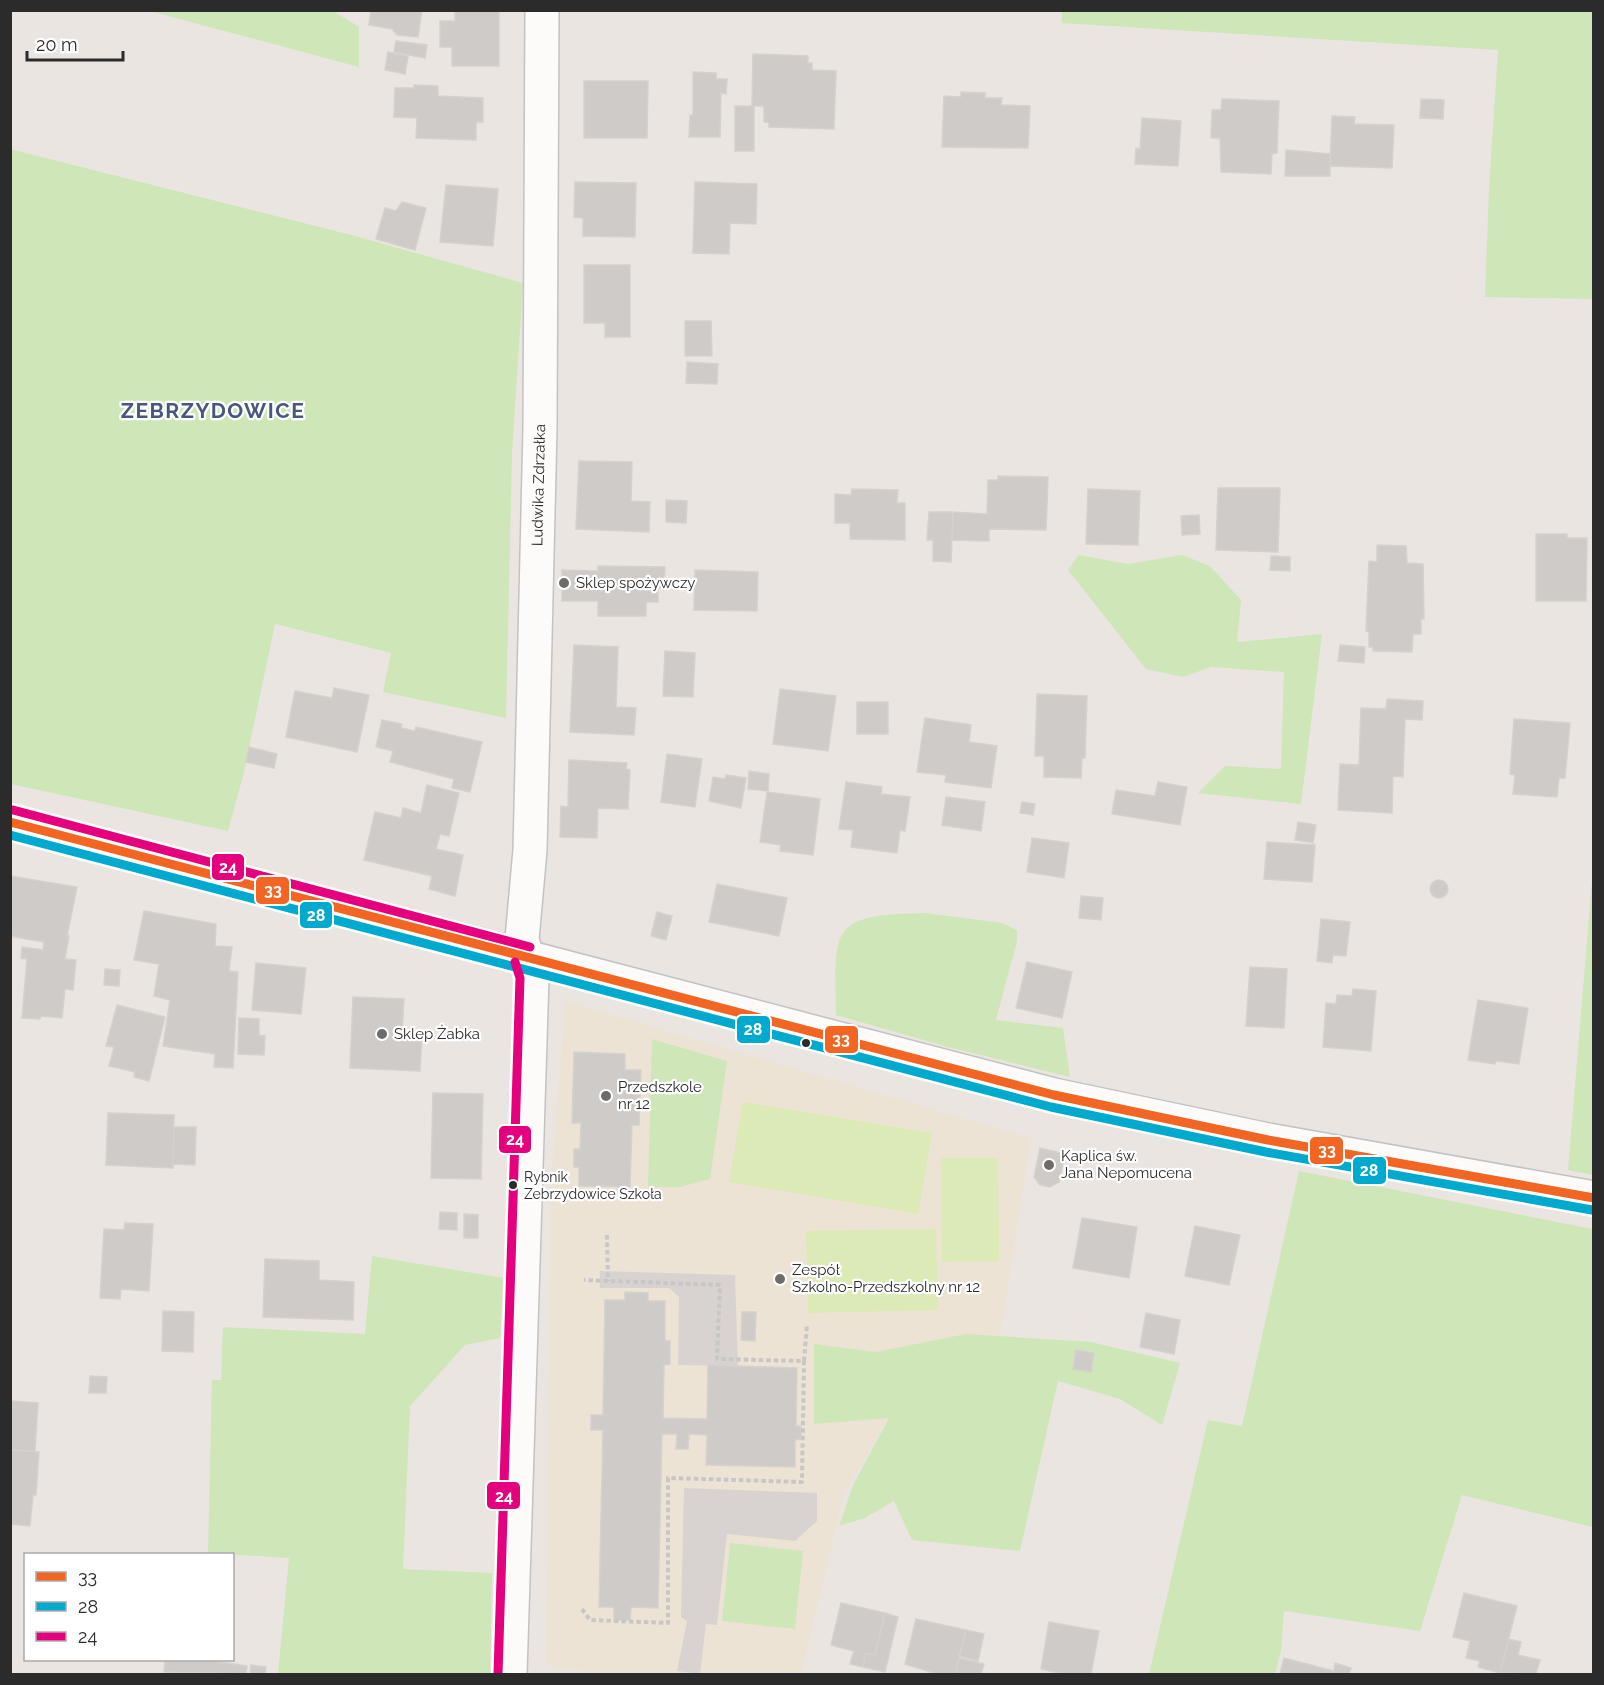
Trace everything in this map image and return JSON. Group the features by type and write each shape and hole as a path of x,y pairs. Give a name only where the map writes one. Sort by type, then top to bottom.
{"street":[{"name":"Ludwika Zdrzałka","path":"510,1674 532,977 522,939 530,850 539,440 542,10"},
{"path":"10,822 915,1060 1110,1107 1268,1140 1593,1198"}],"path":[{"path":"607,1235 608,1281"},
{"path":"584,1280 720,1285 717,1359 804,1361"},
{"path":"582,1609 590,1620 668,1623 668,1478 802,1482 804,1361 807,1325"}],"shaded area":[{"name":"Zespół Szkolno-Przedszkolny nr 12","path":"565,1001 1031,1138 997,1356 927,1349 843,1497 801,1674 603,1674 546,1665 551,1185"},
{"path":"600,1271 735,1275 738,1366 678,1365 679,1297 669,1288 600,1288"},
{"path":"684,1488 817,1493 817,1521 795,1541 727,1534 717,1625 706,1624 700,1674 677,1671 687,1621 681,1617"}],"green space":[{"path":"1062,10 1593,11 1593,299 1485,297 1498,50 1062,23"},
{"path":"150,11 333,11 359,27 359,67"},
{"path":"10,149 355,236 523,283 512,453 506,718 383,692 391,653 275,624 243,776 228,831 11,784"},
{"path":"1079,555 1128,564 1182,555 1210,566 1241,600 1237,642 1322,634 1301,804 1198,793 1225,766 1281,769 1284,672 1211,667 1183,677 1146,669 1068,570"},
{"path":"1593,868 1594,1175 1568,1170"},
{"path":"925,913 1002,923 1017,930 1017,941 996,1020 1063,1028 1070,1077 948,1047 836,1015 836,962 838,945 844,932 854,923 870,917"},
{"path":"652,1039 727,1061 710,1179 680,1187 648,1187"},
{"path":"743,1102 932,1133 918,1214 729,1182"},
{"path":"941,1158 998,1158 999,1261 942,1262"},
{"path":"1299,1171 1593,1229 1593,1527 1462,1495 1420,1631 1284,1611 1281,1651 1275,1674 1149,1674 1208,1420 1242,1426"},
{"path":"936,1229 938,1310 808,1313 806,1231"},
{"path":"372,1256 503,1278 500,1338 465,1345 410,1406 403,1569 492,1573 490,1674 278,1674 289,1558 208,1553 212,1380 221,1380 223,1327 365,1334"},
{"path":"966,1334 1091,1342 1180,1363 1162,1425 1120,1399 1058,1381 1020,1551 912,1540 894,1501 865,1518 839,1526 853,1485 889,1418 814,1424 814,1344 876,1352"},
{"path":"730,1543 803,1551 795,1629 722,1621"}],"building":[{"path":"371,10 422,10 418,37 397,35 392,29 369,25"},
{"path":"455,10 499,10 499,66 452,66 452,47 440,47 440,21 455,21"},
{"path":"396,41 427,45 425,58 394,52"},
{"path":"388,52 408,56 405,74 385,70"},
{"path":"753,54 808,56 808,63 812,63 812,70 836,71 834,129 769,127 769,123 764,122 764,106 752,106"},
{"path":"693,72 716,73 716,79 727,79 726,94 721,93 720,137 689,137 690,115 693,115"},
{"path":"584,81 648,81 647,138 584,138"},
{"path":"414,85 438,86 438,96 483,98 483,122 476,122 476,140 416,138 417,118 394,117 395,88 414,88"},
{"path":"961,92 985,93 985,98 1002,98 1001,105 1030,106 1028,148 942,147 944,96 961,97"},
{"path":"1222,99 1279,101 1277,153 1272,154 1271,174 1221,172 1220,138 1211,138 1212,110 1221,110"},
{"path":"1421,99 1444,100 1443,119 1420,118"},
{"path":"735,106 754,106 754,151 735,151"},
{"path":"1332,116 1355,117 1354,124 1394,125 1392,168 1330,166"},
{"path":"1142,118 1181,121 1178,166 1135,164 1136,148 1140,149"},
{"path":"1286,150 1330,154 1330,176 1285,176"},
{"path":"575,182 636,183 635,237 583,236 583,218 574,217"},
{"path":"695,182 757,184 756,224 730,223 729,254 693,253"},
{"path":"446,185 498,189 493,246 440,242"},
{"path":"402,202 426,208 415,250 376,239 385,208 396,211"},
{"path":"584,265 630,265 630,337 605,337 605,323 584,323"},
{"path":"685,321 711,321 712,356 685,356"},
{"path":"687,362 718,364 717,384 686,383"},
{"path":"579,461 632,462 631,501 650,502 649,532 576,529"},
{"path":"998,476 1048,477 1046,530 989,529 989,541 952,540 953,512 987,514 988,480 998,480"},
{"path":"1218,488 1280,488 1278,552 1216,550"},
{"path":"852,489 898,490 897,503 905,503 905,540 850,539 850,523 835,523 835,494 851,495"},
{"path":"1088,489 1140,491 1138,545 1086,544"},
{"path":"666,500 687,501 686,523 666,522"},
{"path":"929,512 953,512 951,562 933,561 933,540 927,540"},
{"path":"1199,515 1200,534 1182,535 1181,516"},
{"path":"1536,534 1567,534 1567,538 1587,538 1586,601 1536,601"},
{"path":"1377,545 1406,546 1407,563 1423,564 1424,619 1421,619 1421,634 1413,634 1412,652 1373,651 1373,647 1369,647 1369,632 1366,631 1369,561 1377,562"},
{"path":"1271,556 1290,557 1290,571 1270,570"},
{"path":"598,566 665,567 664,588 658,588 658,602 646,602 646,616 598,616 598,601 562,601 562,570 598,571"},
{"path":"695,570 758,572 757,611 694,610"},
{"path":"574,645 618,647 616,707 636,708 634,735 570,732"},
{"path":"1340,645 1365,647 1364,663 1338,661"},
{"path":"665,651 695,653 693,697 663,696"},
{"path":"334,688 369,695 357,752 286,737 295,691 332,698"},
{"path":"780,689 836,696 828,751 773,744"},
{"path":"1037,694 1087,696 1085,758 1082,758 1081,778 1044,777 1044,756 1035,756"},
{"path":"1387,699 1423,701 1422,720 1405,719 1403,777 1393,776 1392,813 1338,810 1340,764 1359,765 1361,708 1386,709"},
{"path":"857,702 888,702 888,734 857,734"},
{"path":"925,718 971,725 969,742 997,746 991,788 945,782 946,775 917,772"},
{"path":"1514,719 1570,723 1565,778 1559,778 1557,797 1513,794 1515,775 1510,774"},
{"path":"382,720 402,724 401,728 415,731 416,727 482,742 470,792 452,788 454,779 390,762 393,751 376,747"},
{"path":"249,747 277,754 274,768 246,762"},
{"path":"667,754 702,759 695,807 661,802"},
{"path":"569,760 627,763 626,769 630,770 628,809 598,808 597,838 560,837 561,806 568,807"},
{"path":"749,771 769,774 768,791 748,789"},
{"path":"726,775 746,778 741,808 709,801 713,777 725,779"},
{"path":"846,782 882,787 881,794 910,797 905,831 900,830 897,853 851,847 853,830 839,829"},
{"path":"1158,782 1187,787 1180,825 1112,814 1116,790 1155,796"},
{"path":"427,785 459,793 449,836 440,834 436,849 463,855 455,896 429,889 432,876 364,860 375,812 401,818 403,808 421,813"},
{"path":"767,792 820,799 813,855 780,851 781,845 760,842"},
{"path":"946,797 985,802 981,831 942,825"},
{"path":"1022,802 1035,804 1033,815 1020,813"},
{"path":"1298,822 1316,825 1313,843 1295,840"},
{"path":"1032,838 1069,843 1064,878 1027,872"},
{"path":"1267,842 1315,845 1312,882 1264,879"},
{"path":"10,876 77,887 67,936 69,936 65,959 76,960 73,990 65,989 62,1018 41,1016 40,1019 22,1018 27,959 21,958 22,947 43,950 44,942 10,936"},
{"path":"1439,880 1445,883 1448,889 1445,895 1439,898 1433,895 1430,889 1433,883"},
{"path":"717,884 787,898 779,936 709,922"},
{"path":"1081,896 1103,898 1101,920 1079,918"},
{"path":"144,911 216,924 215,946 232,947 229,971 238,972 233,1068 214,1067 215,1054 163,1046 170,1000 154,996 159,964 134,960"},
{"path":"657,912 672,916 666,940 651,936"},
{"path":"1321,919 1350,922 1346,956 1333,955 1332,963 1317,961"},
{"path":"1027,962 1072,972 1062,1018 1016,1008"},
{"path":"256,963 306,968 301,1014 252,1010"},
{"path":"1250,967 1287,969 1284,1028 1246,1026"},
{"path":"105,969 120,970 119,986 104,985"},
{"path":"1353,989 1376,991 1371,1051 1323,1047 1326,1003 1336,1004 1337,995 1352,996"},
{"name":"Sklep Żabka","path":"353,997 404,999 402,1034 422,1035 420,1071 350,1068"},
{"path":"1478,1000 1528,1008 1519,1064 1496,1061 1495,1064 1468,1060"},
{"path":"117,1005 165,1017 149,1081 134,1077 135,1072 109,1066 114,1047 106,1046"},
{"path":"239,1018 259,1019 259,1035 265,1036 264,1055 238,1054"},
{"name":"Przedszkole nr 12","path":"574,1052 625,1054 625,1070 641,1070 639,1125 632,1125 630,1187 579,1186 579,1167 574,1167 574,1149 580,1149 581,1123 572,1123"},
{"path":"433,1093 483,1094 481,1179 431,1178"},
{"path":"108,1113 174,1115 173,1168 106,1165"},
{"path":"174,1127 196,1127 195,1165 173,1164"},
{"name":"Kaplica św. Jana Nepomucena","path":"1040,1148 1065,1154 1059,1182 1050,1187 1040,1185 1034,1177"},
{"path":"440,1212 457,1213 457,1230 439,1229"},
{"path":"464,1214 478,1215 478,1238 464,1238"},
{"path":"1082,1218 1137,1227 1129,1278 1073,1268"},
{"path":"125,1223 153,1224 149,1291 121,1289 120,1299 100,1298 104,1229 124,1230"},
{"path":"1195,1226 1240,1235 1229,1285 1185,1276"},
{"path":"265,1259 319,1261 319,1280 354,1282 353,1320 263,1317"},
{"path":"625,1292 648,1293 648,1301 665,1301 665,1341 670,1341 670,1364 664,1365 663,1418 707,1419 708,1365 797,1368 796,1426 801,1426 801,1439 795,1440 795,1467 706,1465 707,1435 689,1434 688,1449 676,1449 677,1434 662,1434 658,1608 631,1607 630,1620 614,1620 614,1607 599,1607 603,1430 591,1430 591,1415 603,1415 605,1300 625,1300"},
{"path":"163,1311 194,1312 193,1352 162,1351"},
{"path":"742,1312 756,1312 755,1341 741,1340"},
{"path":"1146,1313 1180,1320 1174,1354 1140,1347"},
{"path":"1076,1350 1094,1353 1091,1372 1073,1369"},
{"path":"90,1376 107,1377 106,1393 89,1393"},
{"path":"10,1401 38,1403 35,1451 10,1450"},
{"path":"10,1450 39,1452 36,1495 33,1495 30,1526 10,1524"},
{"path":"1464,1593 1517,1606 1500,1673 1478,1667 1480,1661 1466,1658 1470,1641 1453,1637"},
{"path":"841,1603 885,1613 875,1655 866,1653 863,1667 850,1664 854,1651 831,1645"},
{"path":"885,1613 898,1617 885,1672 863,1667 866,1653 875,1655"},
{"path":"916,1619 966,1630 955,1674 937,1674 905,1664"},
{"path":"1049,1622 1099,1631 1091,1674 1063,1674 1041,1669"},
{"path":"966,1630 984,1634 978,1661 959,1656"},
{"path":"1509,1639 1521,1642 1518,1655 1540,1660 1536,1674 1500,1673"},
{"path":"959,1658 984,1664 981,1674 955,1674"},
{"path":"1284,1658 1334,1671 1335,1663 1351,1668 1349,1674 1280,1674"},
{"path":"165,1661 213,1661 247,1666 246,1674 164,1672"},
{"path":"251,1665 266,1667 265,1674 250,1674"}],"transit line":[{"name":"24","path":"13,810 530,947"},
{"name":"33","path":"10,822 1054,1095 1268,1140 1594,1198"},
{"name":"28","path":"10,835 1051,1107 1266,1152 1592,1210"},
{"name":"24","path":"498,1674 520,978 515,962"}],"place":[{"name":"Sklep spożywczy","path":"564,583"},
{"name":"Sklep Żabka","path":"382,1034"},
{"name":"Przedszkole nr 12","path":"606,1096"},
{"name":"Kaplica św. Jana Nepomucena","path":"1049,1165"},
{"name":"Rybnik Zebrzydowice Szkoła","path":"513,1185"},
{"name":"Zespół Szkolno-Przedszkolny nr 12","path":"780,1279"}],"district":[{"name":"ZEBRZYDOWICE","path":"213,411"}]}
